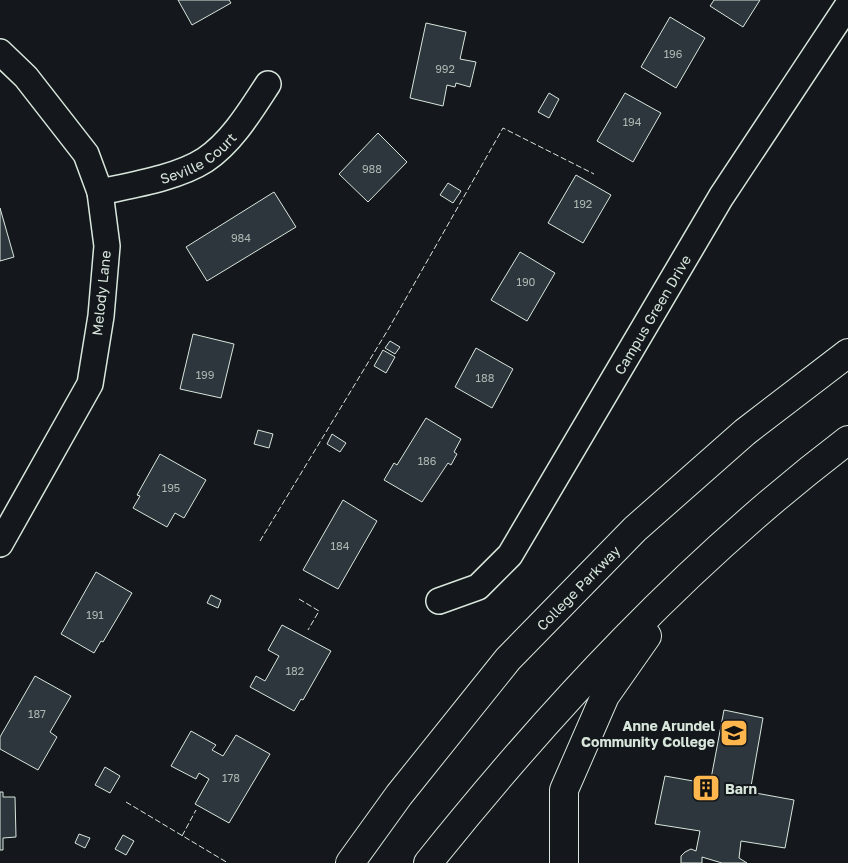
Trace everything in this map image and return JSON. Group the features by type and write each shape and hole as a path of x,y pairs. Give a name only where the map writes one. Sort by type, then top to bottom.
{"main road":[{"name":"College Parkway","path":"350,863 399,795 508,659 634,529 746,432 848,353"},
{"path":"428,863 485,792 551,715 687,576 808,471 848,440"},
{"path":"564,863 564,790 605,696 687,576"}],"street":[{"name":"Campus Green Drive","path":"440,601 478,586 510,555 721,198 848,5"},
{"name":"Melody Lane","path":"0,52 26,77 86,154 100,192 107,246 101,316 90,384 0,544"},
{"name":"Seville Court","path":"100,192 154,181 205,160 242,124 268,84"}],"building":[{"path":"178,0 229,0 231,3 192,25"},
{"path":"714,0 760,0 743,27 710,6"},
{"path":"670,17 705,38 676,88 641,67"},
{"path":"426,23 466,32 460,59 476,62 470,87 456,83 455,87 447,85 443,106 410,98"},
{"path":"549,93 559,99 549,118 538,112"},
{"path":"625,93 661,113 633,162 597,141"},
{"path":"378,133 407,162 368,202 339,174"},
{"path":"576,175 611,195 583,243 548,223"},
{"path":"448,183 461,191 453,203 440,195"},
{"path":"274,192 296,227 207,281 186,247"},
{"path":"0,208 14,257 0,261"},
{"path":"520,252 555,273 527,321 491,300"},
{"path":"193,334 234,344 221,398 180,389"},
{"path":"390,341 400,347 395,354 385,348"},
{"path":"476,348 513,369 492,408 455,387"},
{"path":"383,350 395,357 386,373 374,366"},
{"path":"426,418 461,439 454,452 457,454 451,465 448,463 422,502 384,480 394,463 397,465"},
{"path":"258,430 273,434 269,448 254,444"},
{"path":"332,434 346,443 340,452 327,444"},
{"path":"160,454 206,480 184,518 175,513 167,527 133,508 140,496 137,495"},
{"path":"343,500 377,521 338,589 303,570"},
{"path":"96,572 132,593 103,642 101,641 94,653 61,634"},
{"path":"211,595 221,600 218,608 207,603"},
{"path":"282,625 331,651 303,700 301,699 294,711 250,687 256,676 265,681 279,656 268,650"},
{"path":"35,676 71,696 50,732 57,737 38,770 0,749 0,737"},
{"name":"Barn","path":"724,710 763,718 750,792 794,800 785,848 741,841 739,858 747,863 722,863 702,857 702,863 681,863 681,856 685,852 691,849 696,851 700,831 655,824 665,776 710,784"},
{"path":"191,731 216,745 212,750 223,756 236,735 270,754 229,823 195,804 209,779 199,773 196,779 171,766"},
{"path":"105,767 120,776 110,793 95,785"},
{"path":"0,792 3,792 3,797 15,797 16,837 3,838 3,850 0,850"},
{"path":"79,834 90,838 85,848 75,843"},
{"path":"123,835 134,841 126,855 115,849"}],"fence":[{"path":"260,541 389,328 503,128 594,174"},
{"path":"299,599 319,611 308,630"},
{"path":"126,802 228,863"},
{"path":"182,836 196,810"}],"place":[{"name":"Anne Arundel Community College","path":"734,733"},
{"name":"Barn","path":"706,788"}]}
